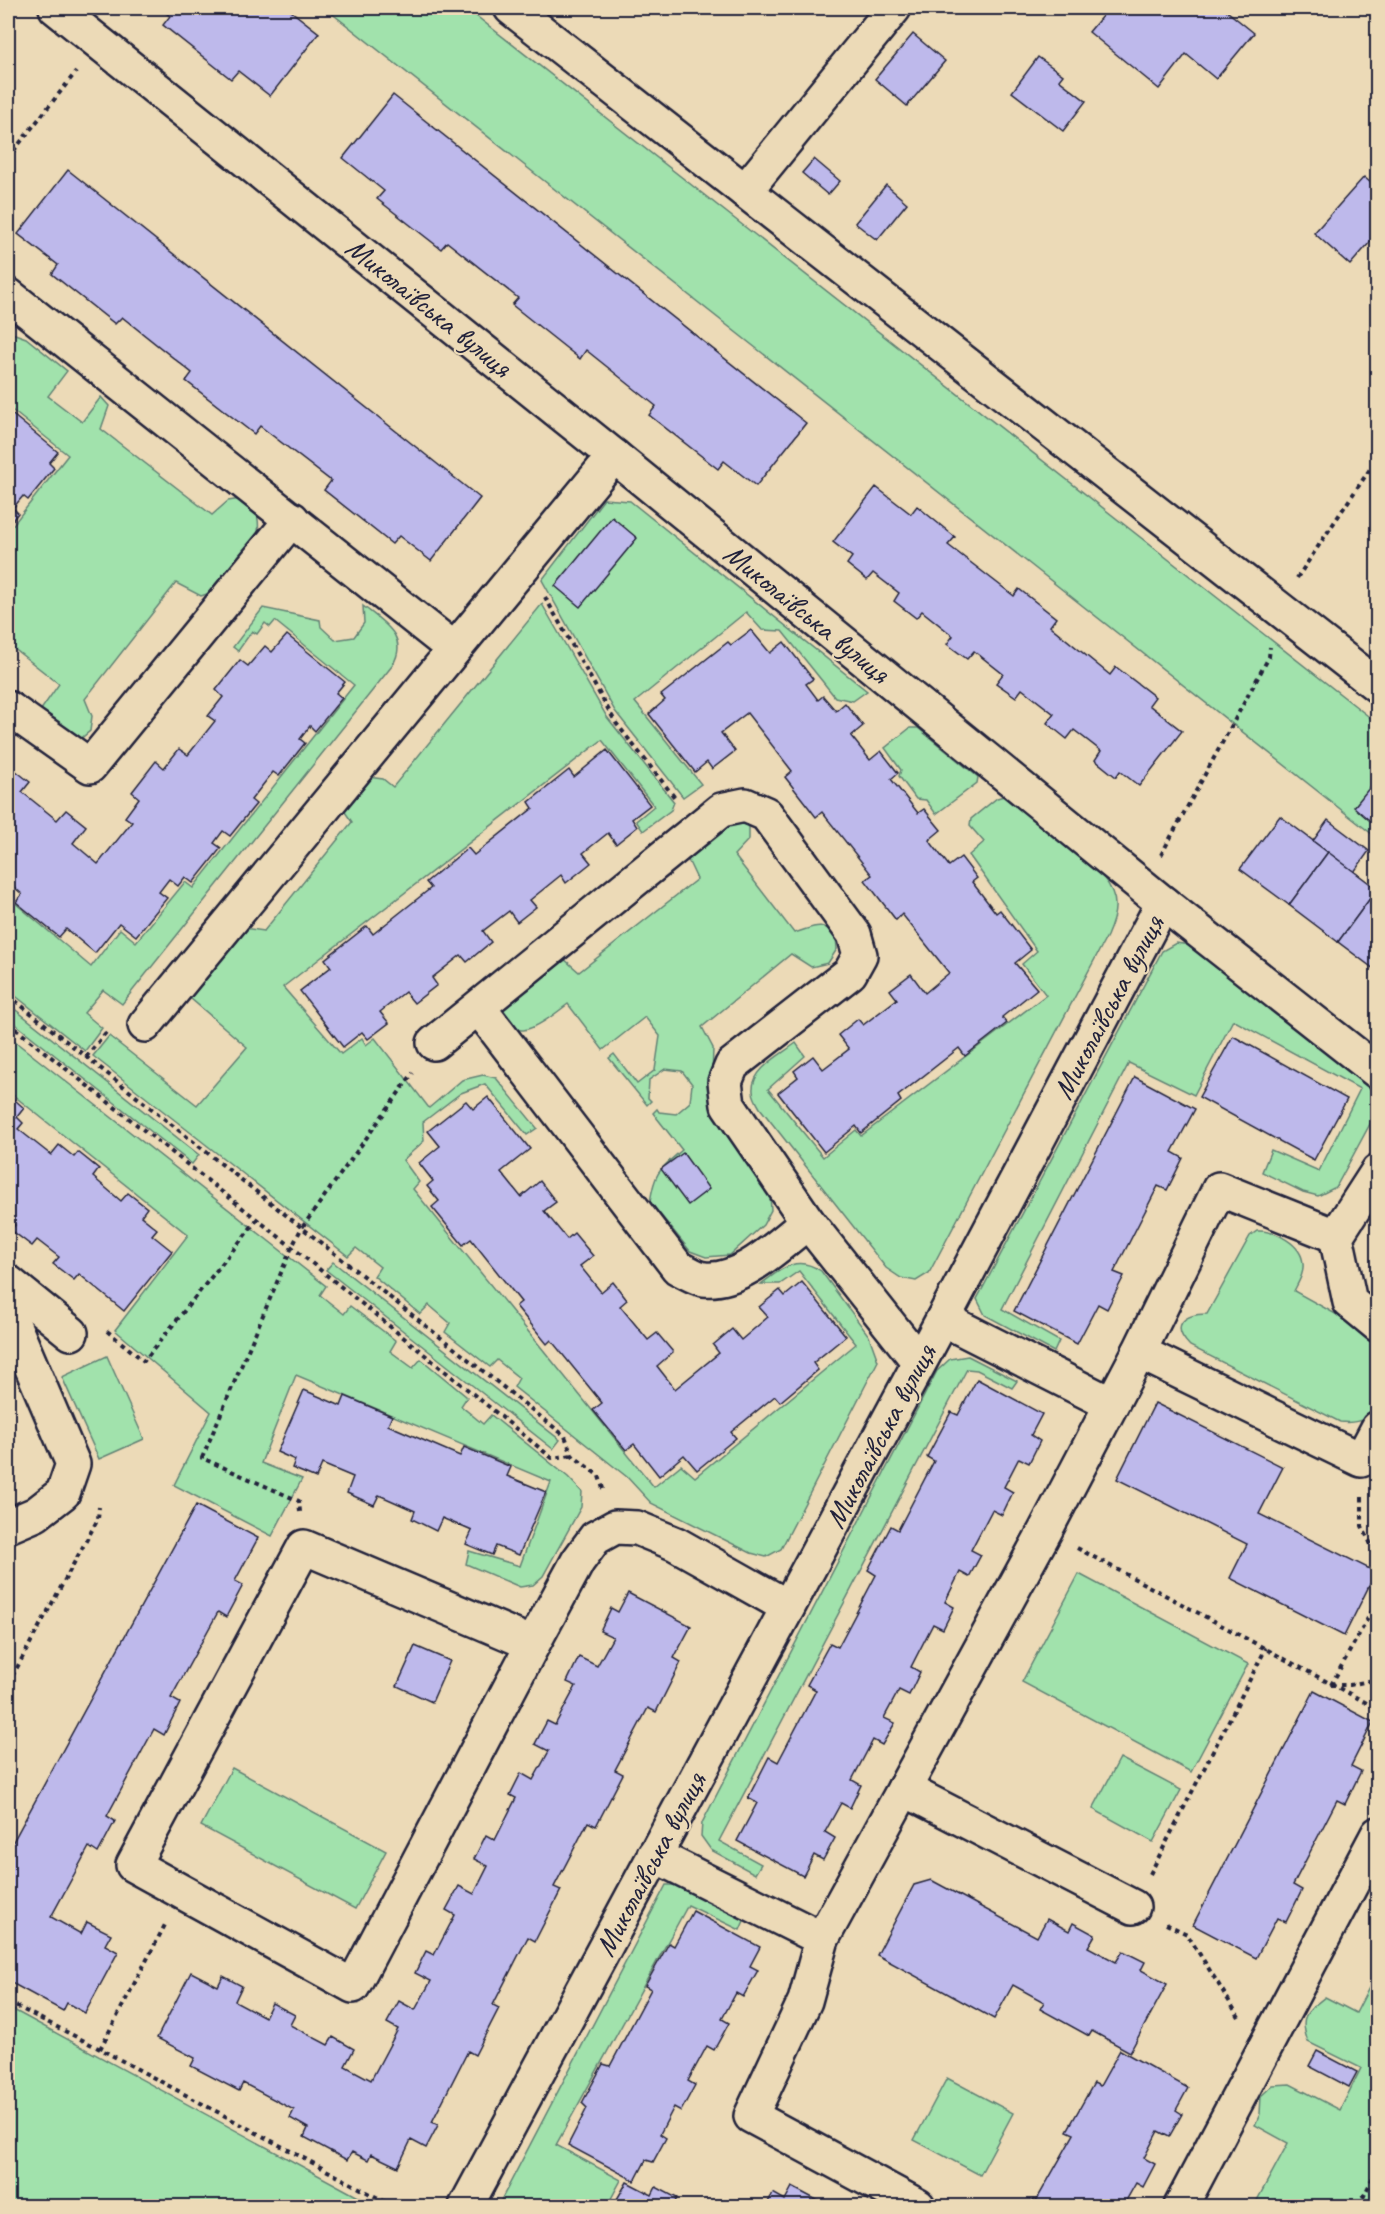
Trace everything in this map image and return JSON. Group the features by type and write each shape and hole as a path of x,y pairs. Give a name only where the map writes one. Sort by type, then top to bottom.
{"street":[{"name":"Миколаївська вулиця","path":"56,8 614,456 1153,896 920,1362 466,2206"},
{"path":"511,8 1377,686"},
{"path":"745,191 894,8"},
{"path":"8,295 454,649"},
{"path":"145,1025 614,456"},
{"path":"8,708 90,766 291,519"},
{"path":"434,1043 721,810 745,805 766,814 854,934 860,955 850,973 732,1065 725,1083 728,1105 808,1222 920,1362"},
{"path":"1153,896 1377,1072"},
{"path":"479,1008 678,1268 702,1279 726,1278 746,1269 808,1222"},
{"path":"1377,1171 1336,1236 1350,1302 1377,1325"},
{"path":"918,2206 752,2116 805,2001 822,1939 1045,1532 1139,1352 1219,1189 1336,1236"},
{"path":"8,1282 71,1333"},
{"path":"8,1312 73,1464 63,1493 36,1514 8,1526"},
{"path":"942,1319 1111,1404"},
{"path":"1139,1352 1361,1460 1377,1428"},
{"path":"533,1644 304,1547 133,1865 353,1986 533,1644 578,1561 595,1538 615,1527 637,1528 676,1545 788,1607"},
{"path":"904,1789 1133,1907"},
{"path":"1181,2206 1377,1834"},
{"path":"654,1855 822,1939"}],"path":[{"path":"8,158 99,42"},
{"path":"1153,896 1269,657 1276,608 1377,457"},
{"path":"525,563 616,723 699,828"},
{"path":"8,995 565,1436 572,1455 599,1476 615,1527"},
{"path":"8,1023 292,1247 552,1458 572,1455"},
{"path":"304,1547 299,1501 202,1458 292,1247 302,1229 434,1043"},
{"path":"71,1333 86,1314 144,1361 256,1220"},
{"path":"1361,1460 1362,1526 1377,1559"},
{"path":"1045,1532 1377,1709"},
{"path":"1331,1685 1377,1600"},
{"path":"1262,2053 1187,1934 1133,1907 1266,1648"},
{"path":"1331,1685 1350,1685 1377,1679"},
{"path":"100,2049 182,1892"},
{"path":"8,2002 393,2206"},
{"path":"1359,2206 1377,2167"}],"green space":[{"path":"325,8 466,8 1377,723 1377,838"},
{"path":"12,333 26,338 67,371 48,396 82,422 101,397 109,406 101,429 212,515 228,501 241,499 253,509 258,521 258,533 213,592 201,596 176,583 85,699 92,716 90,731 79,740 36,717 59,684 8,644 8,531 68,455 8,407 8,334"},
{"path":"604,499 630,501 867,691 853,701 835,697 782,631 762,630 746,612 635,702 701,784 683,797 615,711 542,580"},
{"path":"542,604 607,717 674,802 671,810 643,831 636,821 654,806 602,740 283,987 341,1054 362,1038 366,1045 375,1038 429,1108 462,1080 483,1075 496,1078 537,1128 527,1135 485,1084 461,1093 423,1122 424,1141 403,1160 419,1182 413,1189 654,1487 681,1465 695,1477 856,1344 799,1271 780,1284 761,1284 782,1269 796,1264 812,1266 821,1271 869,1336 878,1361 781,1549 766,1557 751,1553 651,1503 627,1477 514,1387 519,1378 497,1360 490,1367 445,1332 450,1323 429,1305 420,1314 374,1276 380,1267 356,1248 348,1256 93,1056 109,1036 197,1105 247,1047 190,998 187,988 243,928 264,931 352,822 345,812 344,798 368,777 383,779 393,787"},
{"path":"363,606 386,625 396,639 397,656 392,666 122,1004 103,990 84,1013 102,1028 85,1051 8,990 8,897 91,967 120,929 136,942 185,882 193,888 354,685 275,621 270,627 265,623 257,634 252,631 238,651 233,647 263,608 320,620 321,627 335,640 354,637 364,623"},
{"path":"910,728 918,728 978,777 977,783 936,814 926,800 916,799 899,776 901,770 885,748"},
{"path":"1004,796 1103,877 1112,892 1115,913 1107,936 929,1273 916,1281 901,1278 886,1268 760,1108 753,1091 754,1083 768,1063 796,1043 805,1056 768,1089 823,1157 856,1130 861,1136 1046,995 1022,964 1037,951 969,855 984,842 970,826 971,819 997,798"},
{"path":"726,818 745,818 749,827 749,839 734,855 794,933 821,926 836,936 837,949 828,963 811,967 791,954 702,1027 713,1048 712,1080 717,1117 726,1134 770,1193 771,1210 763,1225 730,1255 706,1257 690,1251 650,1202 659,1172 682,1150 653,1113 657,1109 659,1112 676,1114 690,1102 692,1084 682,1071 665,1069 649,1080 648,1098 651,1101 647,1105 609,1058 614,1054 637,1084 655,1070 660,1036 645,1017 603,1050 568,1004 540,1024 520,1030 512,1027 501,1005 555,957 564,959 579,972 697,879 688,860 690,847"},
{"path":"1176,943 1190,945 1376,1091 1377,1111 1336,1187 1318,1196 1303,1192 1262,1172 1271,1150 1319,1171 1360,1089 1233,1020 1194,1095 1129,1063 1002,1309 1059,1341 1054,1352 985,1315 977,1299 1162,951"},
{"path":"12,1007 199,1155 192,1164 8,1018"},
{"path":"8,1036 326,1286 320,1295 344,1314 350,1306 396,1341 390,1351 413,1368 421,1359 467,1397 461,1406 483,1424 491,1415 568,1477 582,1492 581,1507 543,1576 533,1585 520,1587 466,1564 469,1551 520,1566 551,1482 296,1375 261,1463 302,1479 272,1536 174,1485 211,1412 115,1330 188,1235 8,1091"},
{"path":"1257,1231 1279,1236 1298,1250 1303,1268 1294,1291 1377,1337 1377,1406 1366,1418 1357,1422 1340,1422 1190,1346 1184,1339 1180,1327 1182,1322 1191,1316 1207,1314 1250,1236"},
{"path":"333,1262 560,1440 553,1449 326,1270"},
{"path":"107,1356 144,1439 99,1459 62,1377"},
{"path":"968,1356 1017,1381 1012,1388 977,1370 967,1369 719,1841 761,1864 755,1874 711,1850 701,1836 702,1823 937,1371 950,1359"},
{"path":"1079,1574 1248,1664 1191,1772 1022,1682"},
{"path":"1120,1758 1181,1790 1153,1842 1093,1809"},
{"path":"232,1768 386,1851 355,1909 201,1826"},
{"path":"666,1885 686,1885 746,1916 740,1930 688,1905 556,2145 621,2180 607,2206 498,2206"},
{"path":"1377,1972 1377,2206 1254,2206 1288,2143 1255,2125 1260,2114 1261,2096 1273,2085 1290,2084 1340,2110 1361,2068 1308,2042 1304,2021 1308,2012 1325,1997 1356,2013"},
{"path":"8,2007 375,2206 8,2206"},
{"path":"947,2078 1013,2113 980,2175 914,2140"}],"building":[{"path":"159,8 287,8 319,33 270,96 238,71 231,79 163,25 170,16"},
{"path":"1106,8 1223,8 1254,33 1216,79 1186,54 1159,89 1089,32 1108,9"},
{"path":"913,34 945,61 907,106 875,79"},
{"path":"1038,57 1063,75 1059,80 1086,101 1063,131 1012,92"},
{"path":"393,95 806,423 756,486 724,461 718,469 649,415 656,406 586,350 580,359 512,305 518,298 447,242 441,249 377,199 384,191 343,158"},
{"path":"814,159 840,181 828,195 802,173"},
{"path":"68,170 480,498 431,561 399,536 392,544 324,490 331,481 260,426 254,434 186,381 192,373 122,317 115,324 52,274 58,265 18,234"},
{"path":"1364,177 1378,189 1378,233 1350,265 1314,233"},
{"path":"886,185 907,203 877,240 855,223"},
{"path":"8,411 58,452 49,463 54,468 28,500 23,496 13,508 18,513 8,526"},
{"path":"876,487 911,514 917,506 955,537 948,545 1014,596 1019,589 1056,618 1050,626 1110,675 1116,667 1155,697 1149,705 1182,731 1139,786 1120,771 1116,777 1095,760 1101,751 1074,730 1067,739 1047,723 1054,714 1022,689 1016,697 996,683 1003,674 974,651 967,659 947,644 953,636 922,611 916,618 894,601 899,593 873,573 867,580 847,564 852,557 833,542"},
{"path":"612,517 637,538 580,607 555,586"},
{"path":"751,630 770,653 784,642 813,679 806,684 818,700 823,696 836,711 845,703 863,726 851,736 870,760 881,751 898,773 891,779 918,813 924,809 941,830 929,840 949,866 961,857 977,878 972,882 996,913 1000,910 1031,950 1015,963 1037,989 1002,1017 1007,1023 965,1056 959,1048 898,1096 901,1101 861,1133 856,1126 824,1152 778,1093 798,1077 794,1071 813,1056 823,1069 849,1049 838,1035 858,1019 863,1025 897,999 890,990 911,974 925,993 949,973 902,914 896,920 865,880 872,875 822,812 816,817 785,777 792,771 747,713 721,733 735,751 712,769 707,762 695,772 649,714 665,700 661,695 728,642 731,645"},
{"path":"287,635 345,682 336,693 342,698 315,731 310,726 300,739 305,743 279,776 273,772 251,800 256,804 230,836 223,831 214,843 221,848 193,883 185,877 178,886 169,879 159,892 167,898 136,936 119,923 95,953 66,929 59,937 16,902 22,894 8,882 8,772 11,767 30,782 22,792 57,820 66,810 86,826 73,843 98,864 132,822 125,817 139,798 132,792 156,761 164,768 179,749 188,755 215,721 208,716 223,697 216,690 240,660 248,666 265,646 272,652"},
{"path":"607,750 650,805 632,819 637,827 616,844 608,833 583,853 591,863 566,883 561,875 530,900 536,907 517,922 509,911 483,931 491,942 467,962 461,955 432,978 437,985 414,1003 405,992 380,1012 389,1023 368,1039 362,1032 343,1047 300,991 331,967 325,959 367,926 373,934 431,888 426,882 468,848 474,855 533,808 529,802 569,770 574,777"},
{"path":"1370,787 1378,794 1378,808 1369,820 1354,807"},
{"path":"1280,816 1328,852 1289,905 1240,869"},
{"path":"1328,820 1369,851 1354,872 1313,841"},
{"path":"1328,852 1377,889 1338,942 1289,905"},
{"path":"1378,889 1378,972 1338,942"},
{"path":"1233,1036 1347,1099 1314,1160 1199,1097"},
{"path":"1135,1077 1195,1109 1172,1152 1183,1158 1167,1190 1158,1186 1114,1272 1124,1276 1107,1309 1098,1304 1077,1344 1014,1311"},
{"path":"8,1094 24,1108 17,1117 23,1123 18,1129 51,1155 59,1145 74,1157 78,1152 99,1169 93,1177 121,1201 128,1193 147,1208 141,1216 157,1229 152,1235 172,1251 124,1311 79,1274 74,1280 53,1264 59,1257 37,1240 32,1246 11,1230 15,1225 8,1218"},
{"path":"488,1097 530,1149 501,1172 521,1197 540,1181 556,1202 544,1211 567,1239 574,1233 593,1256 580,1266 601,1292 613,1282 627,1300 620,1306 648,1340 657,1333 673,1352 657,1366 675,1389 719,1353 713,1345 732,1329 741,1340 768,1317 759,1307 780,1290 785,1296 802,1282 846,1336 813,1363 818,1370 780,1402 775,1396 731,1432 736,1438 697,1470 684,1455 659,1476 634,1444 626,1450 593,1410 602,1403 551,1340 547,1344 516,1306 521,1302 471,1239 463,1245 432,1207 439,1201 427,1186 433,1181 419,1163 440,1146 428,1131 466,1101 473,1109"},
{"path":"683,1153 709,1189 688,1205 661,1169"},
{"path":"977,1379 1042,1414 1031,1435 1040,1441 1029,1463 1019,1458 1004,1487 1013,1492 1002,1515 992,1510 971,1550 981,1555 969,1577 960,1572 945,1602 954,1607 943,1629 933,1624 911,1667 920,1672 909,1695 899,1690 884,1718 895,1723 882,1745 873,1740 852,1780 861,1785 850,1808 841,1803 825,1832 835,1838 823,1860 814,1855 803,1876 737,1841 757,1803 748,1798 769,1757 778,1762 816,1690 807,1685 830,1643 838,1647 876,1575 868,1570 891,1526 898,1530 934,1461 927,1457 951,1412 958,1415"},
{"path":"304,1390 341,1406 345,1396 392,1416 388,1425 460,1456 464,1447 511,1467 507,1476 546,1492 519,1555 496,1546 492,1555 466,1544 472,1531 442,1518 436,1531 412,1519 415,1511 379,1495 374,1505 347,1493 353,1477 322,1464 316,1478 292,1468 295,1460 277,1452"},
{"path":"1155,1403 1283,1467 1259,1514 1376,1572 1344,1636 1230,1578 1247,1544 1117,1479"},
{"path":"196,1505 258,1538 235,1581 243,1585 226,1617 218,1612 171,1698 180,1703 164,1735 154,1729 107,1816 115,1821 98,1853 89,1847 51,1917 81,1934 87,1922 111,1934 105,1945 118,1952 85,2013 67,2003 63,2011 8,1981 8,1851"},
{"path":"628,1593 691,1626 674,1658 681,1662 656,1712 648,1708 615,1770 623,1774 596,1826 588,1822 554,1887 561,1890 535,1941 528,1937 493,2005 499,2008 475,2055 468,2051 432,2122 438,2125 426,2148 411,2140 398,2167 371,2154 368,2160 352,2152 347,2160 304,2137 308,2128 290,2118 294,2110 243,2083 239,2091 191,2066 195,2058 157,2038 191,1972 218,1986 223,1976 242,1986 235,2001 265,2017 272,2003 295,2015 290,2025 328,2045 333,2037 354,2049 345,2066 371,2080 398,2029 387,2023 399,2001 415,2010 431,1981 415,1973 426,1951 434,1955 455,1915 446,1910 459,1886 474,1894 488,1866 474,1859 486,1835 495,1840 516,1798 510,1795 521,1773 533,1780 549,1751 535,1744 547,1721 555,1725 576,1686 567,1682 579,1657 597,1666 613,1637 600,1631 611,1608 618,1612"},
{"path":"415,1646 450,1661 432,1702 397,1686"},
{"path":"1314,1691 1373,1722 1351,1766 1361,1771 1345,1804 1337,1800 1293,1885 1302,1890 1286,1922 1277,1918 1256,1958 1193,1925"},
{"path":"931,1880 1037,1937 1047,1919 1069,1931 1073,1923 1095,1935 1088,1947 1116,1962 1123,1951 1145,1962 1141,1970 1167,1984 1130,2052 1092,2031 1089,2036 1040,2009 1044,2002 1013,1985 994,2019 877,1955 914,1885"},
{"path":"693,1911 760,1947 750,1966 758,1970 743,1997 736,1993 722,2019 729,2023 714,2050 707,2046 688,2081 695,2085 681,2111 674,2107 660,2134 666,2138 653,2162 646,2160 635,2181 568,2145 587,2108 582,2103 603,2064 610,2066 651,1989 645,1986 669,1943 674,1946"},
{"path":"1120,2050 1188,2088 1176,2110 1182,2114 1169,2137 1158,2131 1144,2158 1155,2164 1143,2187 1136,2183 1123,2206 1029,2206 1033,2200 1036,2201 1074,2134 1067,2131 1094,2083 1100,2086"},
{"path":"1317,2051 1357,2072 1349,2087 1309,2066"},
{"path":"627,2182 652,2195 656,2187 677,2198 673,2206 613,2206"},
{"path":"792,2187 828,2206 766,2206 773,2193 785,2200"}]}
